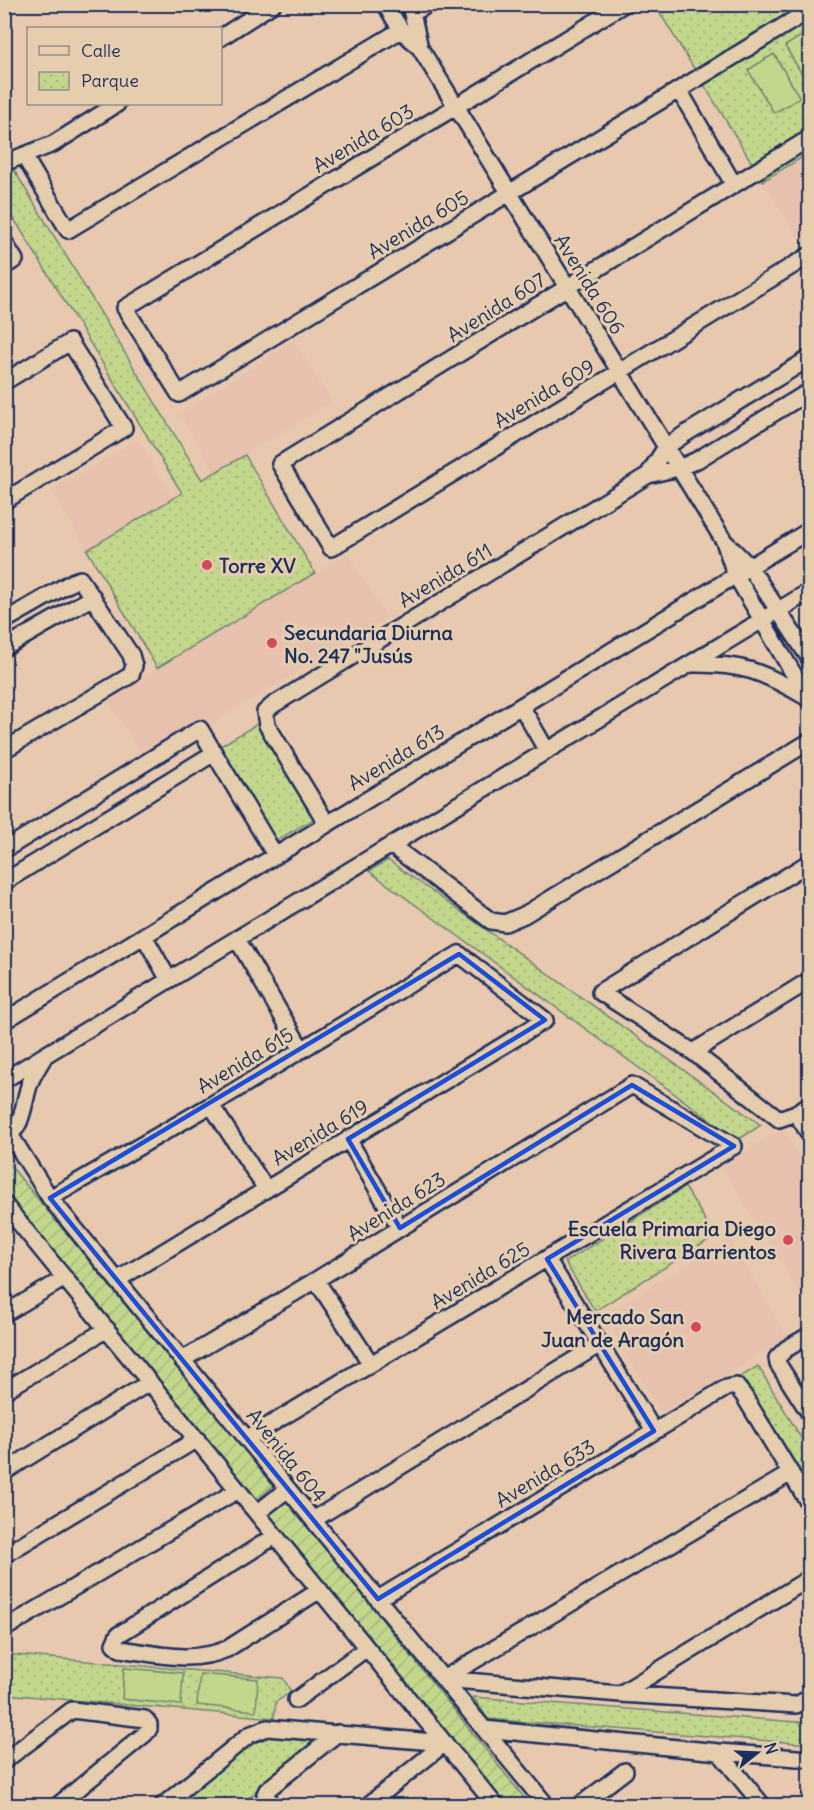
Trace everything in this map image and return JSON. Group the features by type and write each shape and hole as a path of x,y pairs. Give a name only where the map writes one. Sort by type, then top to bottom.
{"street":[{"path":"222,37 273,4"},
{"name":"Avenida 606","path":"385,4 401,30 420,48 724,541 735,574 808,700"},
{"path":"411,9 428,4"},
{"name":"Avenida 603","path":"179,394 125,308 624,4"},
{"name":"Avenida 606","path":"411,9 420,48"},
{"name":"Avenida 605","path":"179,394 810,10"},
{"path":"24,156 68,230 401,30"},
{"path":"679,90 734,185"},
{"path":"4,163 53,144 115,105"},
{"name":"Avenida 607","path":"331,548 280,464 810,138"},
{"path":"4,242 10,263"},
{"name":"Avenida 609","path":"331,548 810,255"},
{"path":"4,382 70,342 124,428 4,501"},
{"name":"Avenida 611","path":"648,475 666,447 810,358"},
{"name":"Avenida 611","path":"327,824 267,725 266,712 283,698 648,475 679,468 697,460 810,391"},
{"name":"Avenida 613","path":"4,1021 810,530"},
{"name":"Avenida 606","path":"724,541 749,566 810,659"},
{"path":"4,621 74,580 80,579 130,655 134,666 130,675 4,750"},
{"path":"4,1080 810,591"},
{"path":"4,648 93,597"},
{"path":"690,664 742,667 762,674 808,700"},
{"path":"794,676 810,666"},
{"path":"520,706 547,751"},
{"path":"4,850 200,729 275,855"},
{"path":"391,845 491,921 505,923 524,915 810,741"},
{"path":"4,882 214,753"},
{"path":"810,862 600,992 693,1052 779,1119 796,1113 810,1104"},
{"path":"144,936 169,980"},
{"path":"237,939 302,1050"},
{"name":"Avenida 615","path":"50,1198 211,1105 459,954 545,1020"},
{"path":"693,1052 810,980"},
{"name":"Avenida 619","path":"117,1280 545,1020"},
{"path":"7,1133 17,1129 31,1081 45,1056"},
{"name":"Avenida 625","path":"246,1439 734,1146 632,1085"},
{"name":"Avenida 623","path":"182,1360 632,1085"},
{"path":"211,1105 266,1189"},
{"path":"796,1113 810,1136"},
{"name":"Avenida 604","path":"7,1133 50,1198 547,1806"},
{"path":"348,1139 400,1228"},
{"path":"4,1204 11,1223 65,1278 496,1805"},
{"path":"547,1260 654,1431"},
{"path":"4,1314 65,1278"},
{"path":"316,1280 371,1364"},
{"path":"4,1391 107,1329"},
{"path":"810,1335 786,1349 777,1358 778,1364 810,1414"},
{"path":"313,1520 600,1344"},
{"path":"4,1472 150,1382"},
{"name":"Avenida 633","path":"378,1599 726,1388 736,1386 744,1396 791,1473"},
{"path":"4,1555 197,1439"},
{"path":"443,1679 791,1473 810,1504"},
{"path":"257,1513 288,1489"},
{"path":"4,1629 238,1490"},
{"path":"275,1536 118,1635 114,1644 120,1649 193,1658 211,1656 227,1649 320,1590"},
{"path":"620,1694 810,1578"},
{"path":"296,1700 367,1648"},
{"path":"443,1679 620,1694 803,1701"},
{"path":"4,1761 72,1710 140,1718 149,1724 149,1729 145,1734 57,1806"},
{"path":"162,1806 249,1735 267,1728 445,1743"},
{"path":"484,1729 810,1759"},
{"path":"270,1802 265,1794 267,1790 338,1733"},
{"path":"367,1806 445,1743"},
{"path":"719,1752 763,1806"},
{"path":"579,1806 625,1771"}],"highlighted area":[{"path":"459,954 545,1020 348,1139 400,1228 632,1085 734,1146 547,1259 654,1431 378,1599 50,1198"}],"shaded area":[{"path":"809,153 809,244 804,248 763,181"},
{"path":"294,340 332,402 215,473 179,414"},
{"path":"138,439 173,498 87,550 51,490"},
{"name":"Secundaria Diurna No. 247 \"Jusús","path":"348,553 387,618 209,725 204,718 141,756 107,699"},
{"name":"Escuela Primaria Diego Rivera Barrientos","path":"783,1128 809,1171 809,1309 721,1166"},
{"name":"Mercado San Juan de Aragón","path":"730,1239 788,1337 662,1414 603,1316"}],"green space":[{"path":"655,5 809,5 809,153 763,181"},
{"path":"809,31 809,86 785,46"},
{"path":"774,54 800,98 774,113 748,70"},
{"path":"11,165 202,480 245,455 315,573 157,668 87,550 182,493 5,204 5,169"},
{"path":"257,724 314,819 274,842 217,748"},
{"path":"388,860 761,1125 738,1140 369,871"},
{"path":"4,1158 274,1485 255,1502 5,1196"},
{"path":"685,1187 715,1236 595,1311 565,1262"},
{"path":"758,1366 809,1451 809,1499 737,1379"},
{"path":"285,1498 530,1805 505,1805 265,1514"},
{"path":"4,1654 283,1678 291,1692 276,1702 274,1718 5,1694"},
{"path":"124,1668 183,1673 181,1705 122,1699"},
{"path":"200,1674 258,1679 256,1711 197,1705"},
{"path":"473,1697 809,1723 809,1744 488,1719"},
{"path":"261,1736 323,1738 240,1805 175,1806"}],"place":[{"name":"Torre XV","path":"207,565"},
{"name":"Secundaria Diurna No. 247 \"Jusús","path":"272,643"},
{"name":"Escuela Primaria Diego Rivera Barrientos","path":"788,1240"},
{"name":"Mercado San Juan de Aragón","path":"696,1327"}]}
